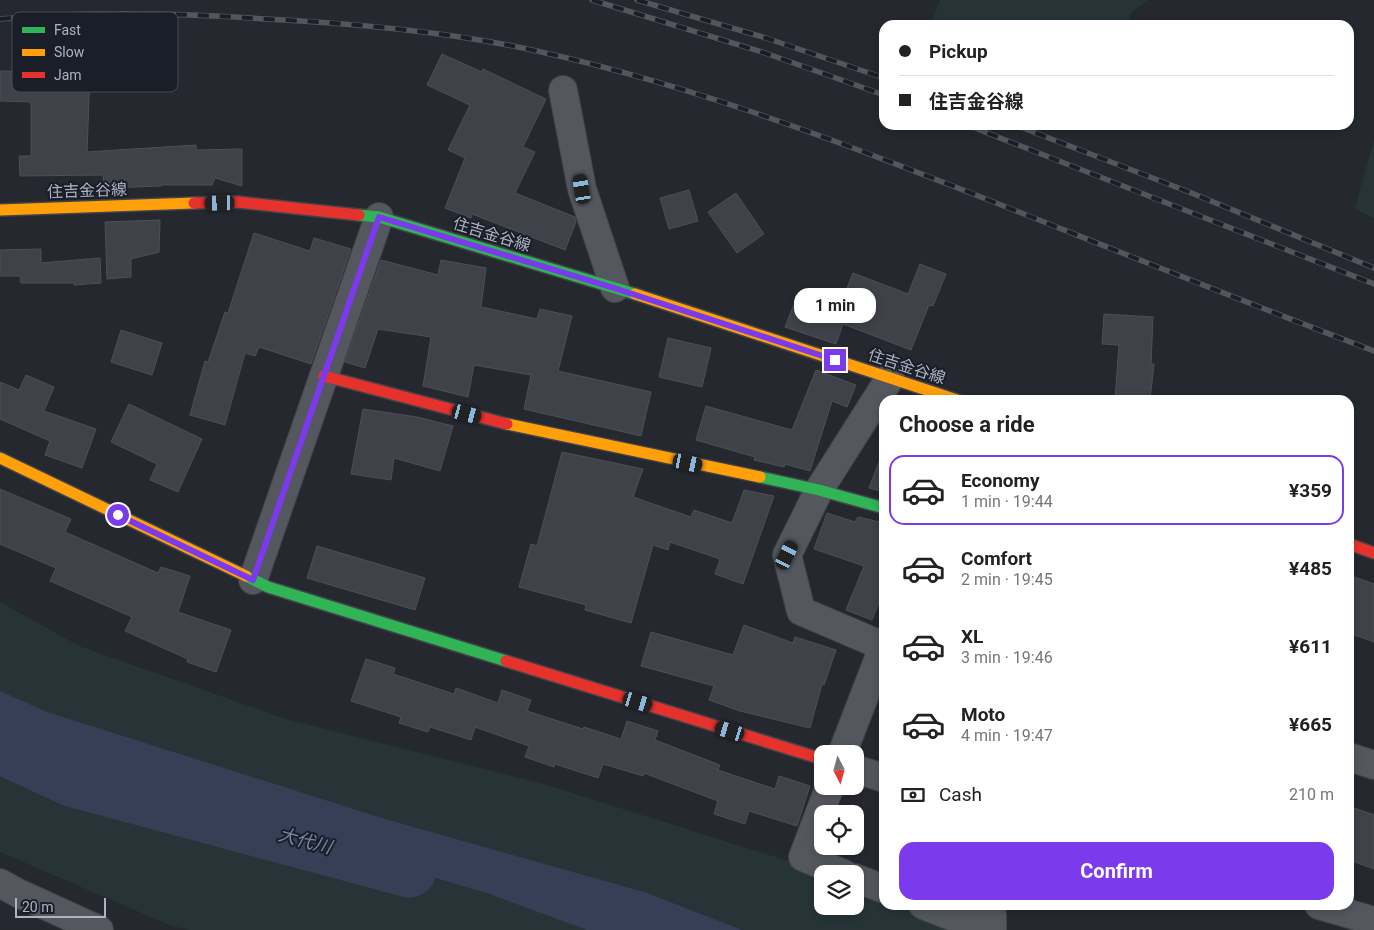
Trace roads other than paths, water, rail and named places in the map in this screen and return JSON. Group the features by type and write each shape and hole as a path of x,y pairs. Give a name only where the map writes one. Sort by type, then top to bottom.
{"street":[{"path":"563,90 582,189 614,288"},
{"name":"住吉金谷線","path":"0,210 238,202 379,217 614,288 942,395"},
{"path":"253,580 379,217"},
{"path":"324,376 502,424 819,490 879,507"},
{"path":"879,395 890,378"},
{"path":"879,395 819,490 787,555 801,611 879,657"},
{"path":"0,458 268,587 814,758"},
{"path":"1354,546 1374,553"},
{"path":"846,745 879,666"},
{"path":"1354,759 1374,765"},
{"path":"864,772 879,776"},
{"path":"821,865 803,858 827,795"},
{"path":"864,881 879,887"},
{"path":"0,883 18,894 99,930"},
{"path":"937,910 987,930"},
{"path":"990,910 992,930"},
{"path":"1336,910 1374,921"}],"water":[{"path":"0,691 47,712 385,819 644,892 742,930 587,930 487,893 0,750"}],"waterway":[{"name":"大代川","path":"0,746 74,780 409,870"}],"railway":[{"path":"592,0 765,53 879,93"},
{"path":"637,0 766,38 879,76"},
{"path":"178,15 327,23 448,35 508,45 630,74 691,92 810,132 928,176 1374,351"},
{"path":"0,19 12,18"},
{"path":"980,130 1374,284"},
{"path":"1028,130 1189,192 1374,268"}]}
